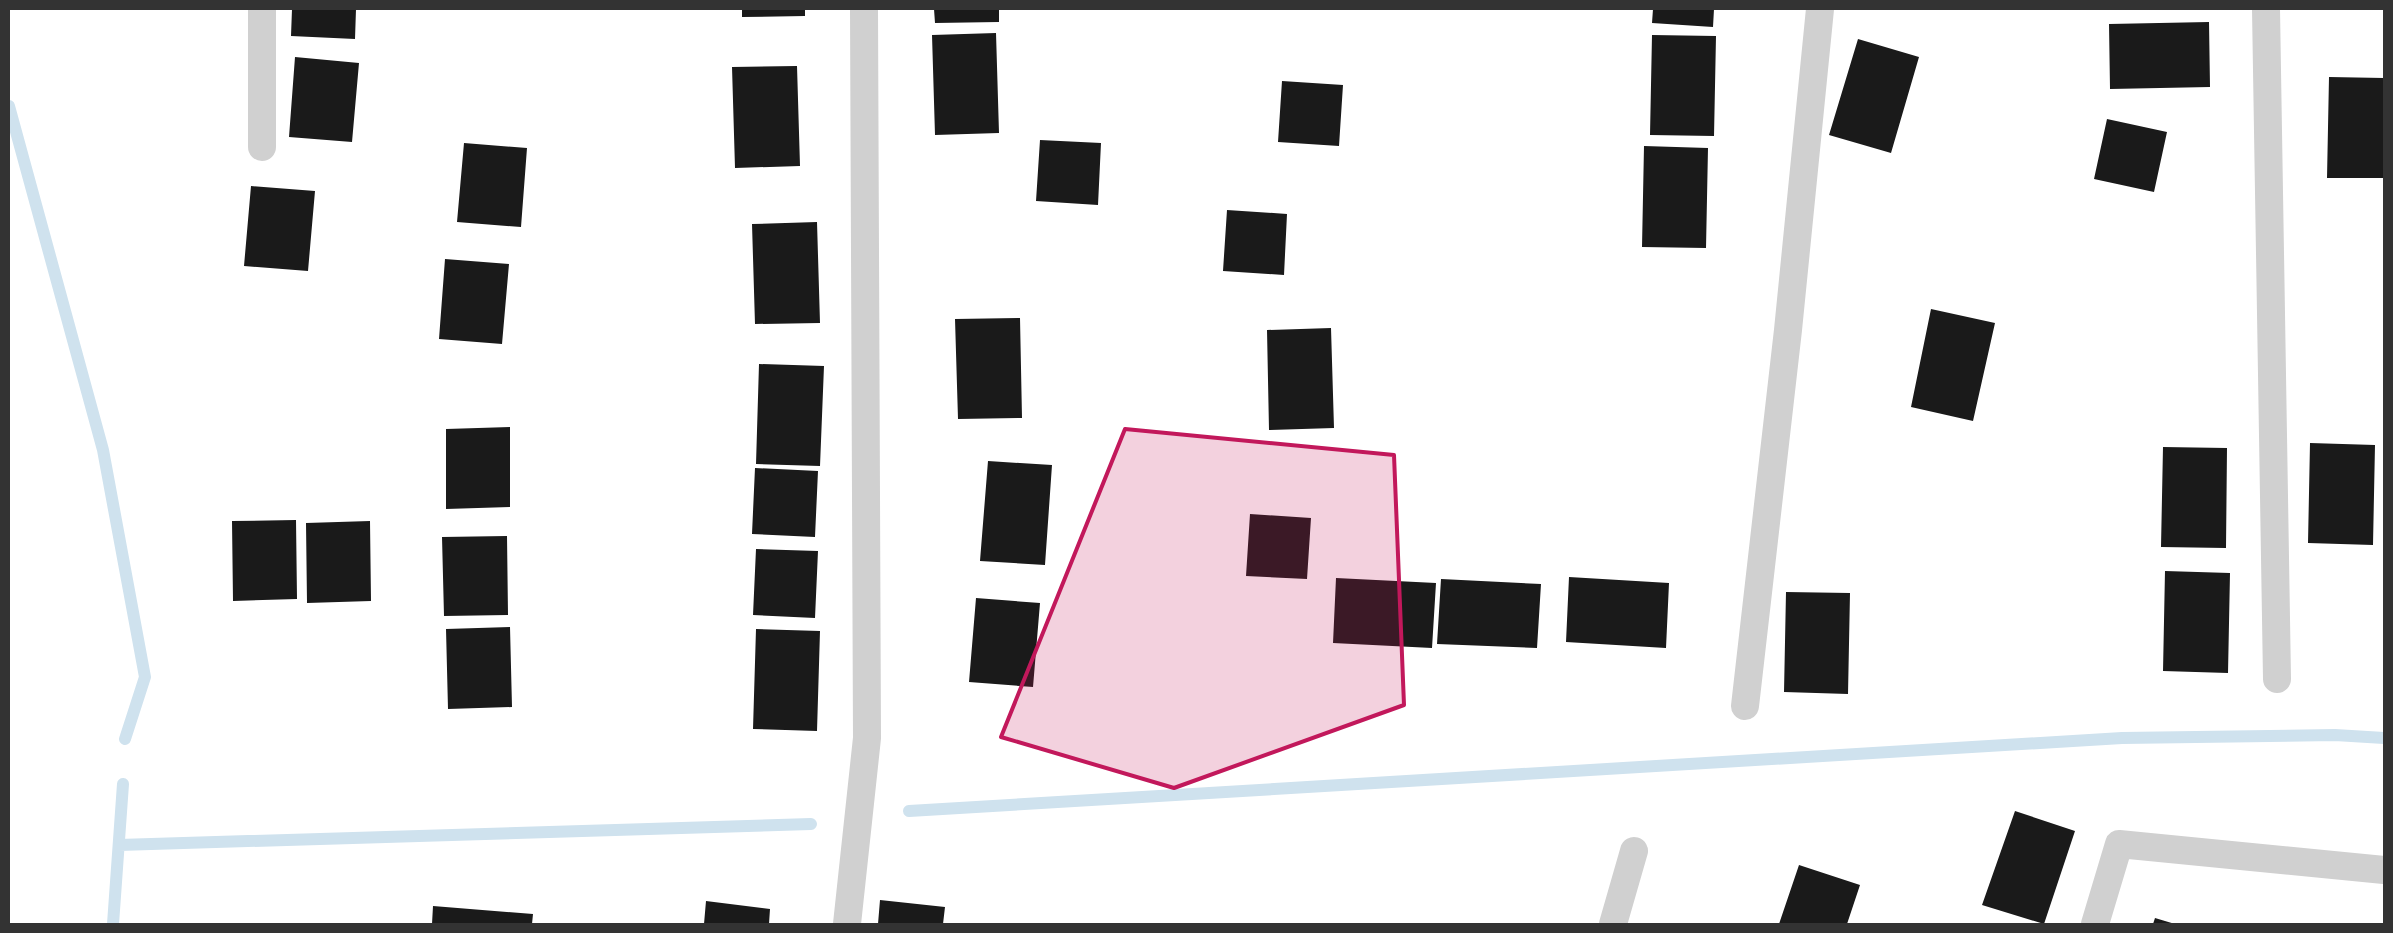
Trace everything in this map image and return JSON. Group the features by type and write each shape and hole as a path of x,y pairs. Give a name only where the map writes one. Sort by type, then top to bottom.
{"street":[{"path":"262,9 262,147"},
{"path":"847,924 866,738 864,9"},
{"path":"1744,706 1788,330 1820,9"},
{"path":"2266,9 2277,679"},
{"path":"2095,924 2119,844 2384,870"},
{"path":"1613,924 1634,851"}],"highlighted area":[{"path":"1125,429 1394,455 1404,705 1174,788 1001,737"}],"building":[{"path":"292,9 356,9 355,39 291,36"},
{"path":"742,9 805,9 805,16 742,17"},
{"path":"934,9 999,9 999,22 935,23"},
{"path":"1653,9 1714,9 1713,27 1652,23"},
{"path":"2209,22 2210,87 2110,89 2109,24"},
{"path":"996,33 999,133 935,135 932,35"},
{"path":"1652,35 1716,36 1714,136 1650,135"},
{"path":"1858,39 1919,57 1891,153 1829,135"},
{"path":"295,57 359,63 352,142 289,137"},
{"path":"797,66 800,166 735,168 732,67"},
{"path":"2329,77 2384,78 2384,178 2327,178"},
{"path":"1282,81 1343,85 1339,146 1278,142"},
{"path":"2107,119 2167,132 2154,192 2094,179"},
{"path":"1040,140 1101,143 1098,205 1036,201"},
{"path":"464,143 527,148 521,227 457,222"},
{"path":"1644,146 1708,148 1706,248 1642,247"},
{"path":"251,186 315,191 308,271 244,266"},
{"path":"1227,210 1287,214 1284,275 1223,271"},
{"path":"817,222 820,323 755,324 752,224"},
{"path":"445,259 509,264 502,344 439,339"},
{"path":"1931,309 1995,323 1973,421 1911,407"},
{"path":"1020,318 1022,418 958,419 955,319"},
{"path":"1331,328 1334,428 1269,430 1267,330"},
{"path":"759,364 824,366 820,466 756,464"},
{"path":"510,427 510,507 446,509 446,429"},
{"path":"2310,443 2375,445 2373,545 2308,543"},
{"path":"2163,447 2227,448 2226,548 2161,547"},
{"path":"988,461 1052,465 1045,565 980,561"},
{"path":"755,468 818,471 815,537 752,534"},
{"path":"1250,514 1311,518 1307,579 1246,576"},
{"path":"296,520 297,599 233,601 232,521"},
{"path":"370,521 371,601 307,603 306,523"},
{"path":"507,536 508,615 444,616 442,537"},
{"path":"756,549 818,551 815,618 753,615"},
{"path":"2165,571 2230,573 2228,673 2163,671"},
{"path":"1569,577 1669,583 1666,648 1566,642"},
{"path":"1336,578 1436,583 1432,648 1333,643"},
{"path":"1441,579 1541,584 1537,648 1437,644"},
{"path":"1786,592 1850,593 1848,694 1784,692"},
{"path":"976,598 1040,603 1033,687 969,682"},
{"path":"510,627 512,707 448,709 446,629"},
{"path":"756,629 820,631 817,731 753,729"},
{"path":"2015,811 2075,831 2044,924 1982,905"},
{"path":"1799,865 1860,885 1847,924 1779,924"},
{"path":"880,900 945,907 943,924 878,924"},
{"path":"706,901 770,909 769,924 704,924"},
{"path":"433,906 533,914 532,924 432,924"},
{"path":"2155,918 2175,924 2153,924"}],"waterway":[{"path":"9,106 103,450 145,677 125,739"},
{"path":"909,811 2122,738 2335,735 2384,738"},
{"path":"113,924 123,784"},
{"path":"119,845 811,824"}]}
